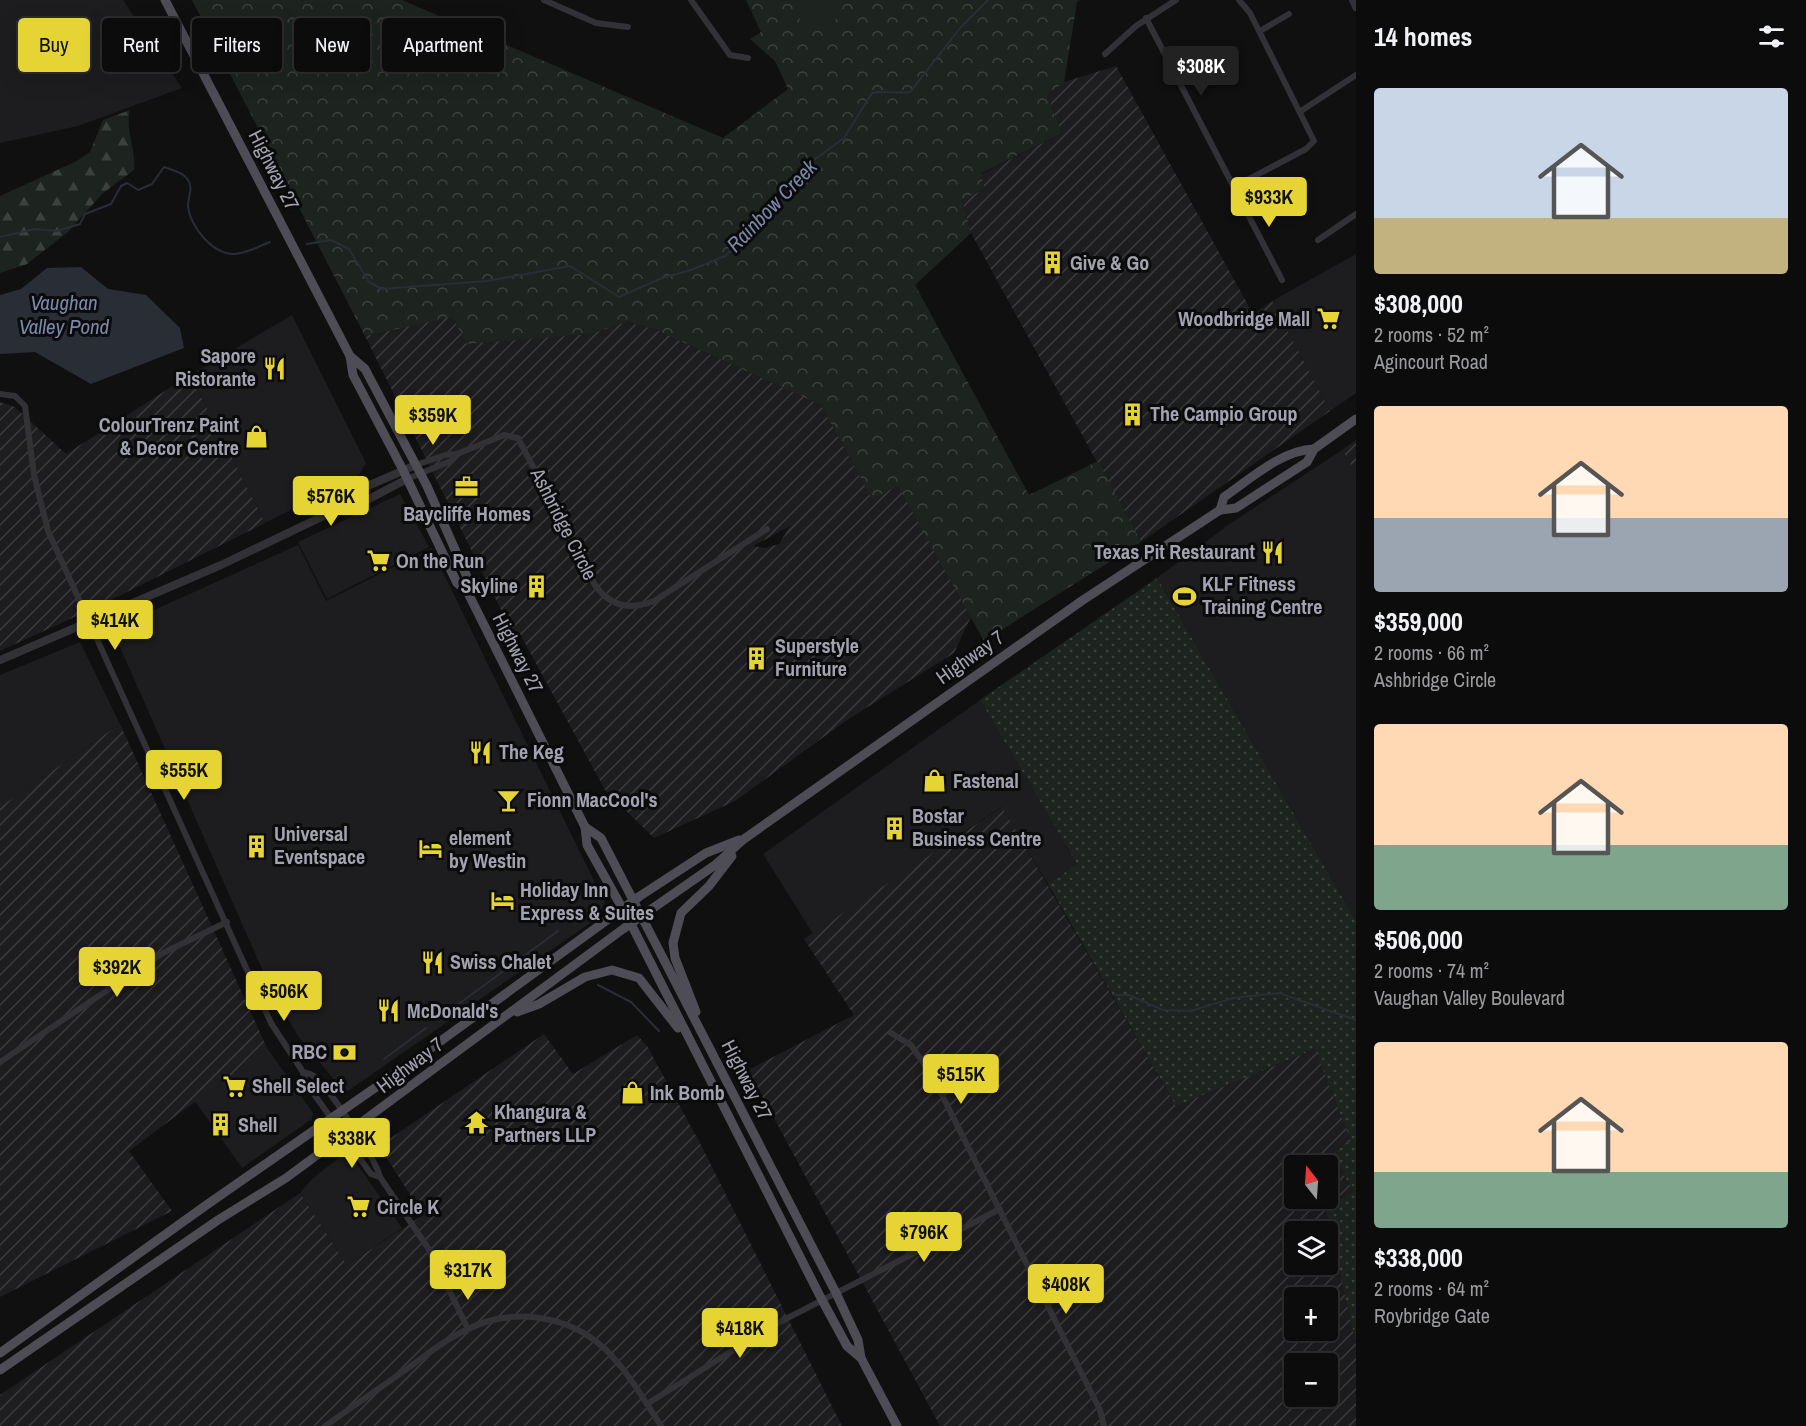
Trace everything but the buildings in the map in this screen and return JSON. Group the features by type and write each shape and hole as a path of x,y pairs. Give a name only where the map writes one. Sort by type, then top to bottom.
{"main road":[{"name":"Highway 27","path":"165,0 350,356 353,375 403,470 457,583 467,591 585,827 587,845 631,924 822,1300 847,1346 861,1358"},
{"name":"Highway 27","path":"350,356 365,369 418,470 468,579 467,591"},
{"name":"Highway 7","path":"0,1370 218,1220 286,1178 640,917 715,865 744,838 1083,600 1220,510 1236,508 1307,462 1314,449 1356,419"},
{"name":"Highway 7","path":"1220,510 1224,497 1254,476 1298,450 1314,449"},
{"name":"Highway 27","path":"585,827 601,838 836,1293 858,1340 861,1358 897,1426"},
{"name":"Highway 7","path":"0,1353 706,852 744,838"},
{"path":"706,1040 675,958 673,943 681,913 709,886 744,838"},
{"path":"506,1015 539,1004 585,977 612,970 639,978 693,1047"}],"street":[{"path":"544,0 596,23 628,27"},
{"path":"691,0 730,55 748,58"},
{"path":"1105,54 1117,41 1146,18 1176,0"},
{"path":"1234,187 1312,145 1314,137 1246,6 1239,0"},
{"path":"1353,0 1356,6"},
{"path":"1260,32 1288,14"},
{"path":"1146,18 1282,280"},
{"path":"1301,111 1356,75"},
{"path":"1318,240 1356,214"},
{"path":"0,393 15,396 25,406 34,475 48,531 271,1023 303,1072 306,1083 371,1174 380,1177"},
{"name":"Ashbridge Circle","path":"407,480 418,470 451,461 457,454 504,435 518,438 595,585 603,595 623,606 640,607 654,602 767,529"},
{"path":"361,498 363,488 403,470 418,470"},
{"path":"0,660 221,565 361,498 369,499 407,480"},
{"path":"0,1062 163,953 227,922"},
{"path":"891,1033 912,1045 926,1065 1100,1410 1104,1426"},
{"path":"303,1072 314,1075 354,1129 378,1167 380,1177 430,1251 468,1329"},
{"path":"647,1404 723,1355 822,1300 1000,1209"},
{"path":"325,1426 468,1329 505,1317 526,1316 553,1320 574,1328 606,1350 661,1426"}],"shaded area":[{"path":"0,0 123,0 135,18 102,18 102,72 171,72 182,88 78,126 0,143"},
{"path":"1116,66 1253,314 1272,301 1330,411 1141,542 971,233 962,200 985,189 980,175 1062,133 1047,95 1064,82"},
{"name":"Woodbridge Mall","path":"1356,254 1356,393 1330,411 1272,301"},
{"path":"292,315 366,463 359,475 265,523 190,375"},
{"path":"452,316 552,337 590,334 626,322 654,329 821,405 872,499 898,485 971,617 954,653 850,718 735,801 654,838 605,790 520,634 511,630 365,336","holes":["790,526 779,544 766,548 753,546"]},
{"path":"190,375 265,523 101,605 0,651 0,402 15,407 66,454"},
{"path":"1356,440 1356,473 1342,450"},
{"path":"1342,450 1356,473 1356,921 1157,578 1228,525"},
{"path":"400,494 429,547 327,599 298,542"},
{"path":"298,545 326,601 431,548 605,903 596,919 345,1093 298,1036 273,994 112,629"},
{"path":"80,642 120,724 0,807 0,675"},
{"path":"980,700 1077,864 1048,884 1001,807 813,934 763,854"},
{"path":"120,724 267,1048 129,1151 172,1211 0,1297 0,807"},
{"path":"1002,807 1176,1106 1315,1049 1351,1141 1332,1153 1333,1155 1284,1155 1284,1209 1326,1209 1328,1221 1284,1221 1284,1275 1338,1275 1338,1266 1356,1343 1356,1426 940,1426 748,1070 854,1015 804,939"},
{"path":"544,1034 573,1074 637,1035 647,1046 701,1145 842,1426 0,1426 0,1395 300,1193 347,1265 423,1215 379,1146"},
{"path":"267,1048 313,1113 312,1119 242,1168 194,1100"},
{"path":"344,1154 352,1157 402,1228 347,1265 300,1193 312,1179"},
{"path":"1338,1164 1353,1191 1338,1201"}],"green space":[{"path":"192,0 402,0 444,18 382,18 382,72 504,72 504,44 723,138 788,89 775,61 750,39 761,32 746,0 1080,0 1077,2 1064,82 1047,95 1062,133 980,174 985,189 962,200 971,233 915,285 1029,495 1098,461 1141,542 984,641 898,486 872,499 821,405 654,329 627,322 590,334 467,344 452,317 365,336 229,72 282,72 282,18 201,18"},
{"path":"793,0 831,0 837,17 835,20 808,30 803,28"},
{"path":"130,110 129,125 134,170 102,194 68,232 27,264 0,273 0,196 77,161 90,152 103,120"},
{"path":"1157,578 1356,921 1356,1343 1338,1266 1338,1221 1328,1221 1325,1210 1338,1209 1338,1201 1353,1191 1338,1164 1338,1155 1332,1153 1351,1141 1315,1049 1176,1106 1048,884 1077,864 980,700"}],"water":[{"name":"Vaughan Valley Pond","path":"81,267 108,289 146,295 180,328 184,348 91,384 35,352 0,354 0,295 21,289 47,268"}],"waterway":[{"name":"Rainbow Creek","path":"307,244 331,240 349,249 369,282 382,289 487,281 570,266 619,297 662,278 691,270 725,256 774,209 807,165 844,138 872,93 910,92 961,27 988,0"},
{"name":"Rainbow Creek","path":"0,237 35,229 57,231 80,224 85,214 111,204 121,186 127,183 138,190 152,184 164,167 180,173 190,183 188,207 193,223 204,238 218,249 226,253 239,254 270,242"},
{"path":"441,1017 558,931"},
{"path":"598,985 631,1002 659,1031"},
{"path":"1116,995 1129,995 1163,1010 1191,1011 1233,998 1279,993 1356,1020"},
{"path":"384,1059 426,1028"}],"place":[{"name":"Give & Go","path":"1052,263"},
{"name":"Woodbridge Mall","path":"1328,319"},
{"name":"Sapore Ristorante","path":"274,368"},
{"name":"The Campio Group","path":"1132,414"},
{"name":"ColourTrenz Paint & Decor Centre","path":"257,437"},
{"name":"Baycliffe Homes","path":"467,487"},
{"name":"Texas Pit Restaurant","path":"1273,552"},
{"name":"On the Run","path":"378,561"},
{"name":"Skyline","path":"536,586"},
{"name":"KLF Fitness Training Centre","path":"1184,596"},
{"name":"Superstyle Furniture","path":"757,658"},
{"name":"The Keg","path":"481,752"},
{"name":"Fastenal","path":"935,781"},
{"name":"Fionn MacCool's","path":"509,800"},
{"name":"Bostar Business Centre","path":"894,828"},
{"name":"Universal Eventspace","path":"256,846"},
{"name":"element by Westin","path":"431,849"},
{"name":"Holiday Inn Express & Suites","path":"502,901"},
{"name":"Swiss Chalet","path":"432,962"},
{"name":"McDonald's","path":"389,1011"},
{"name":"RBC","path":"345,1052"},
{"name":"Shell Select","path":"234,1086"},
{"name":"Ink Bomb","path":"632,1093"},
{"name":"Khangura & Partners LLP","path":"476,1123"},
{"name":"Shell","path":"220,1125"},
{"name":"Circle K","path":"359,1207"}]}
